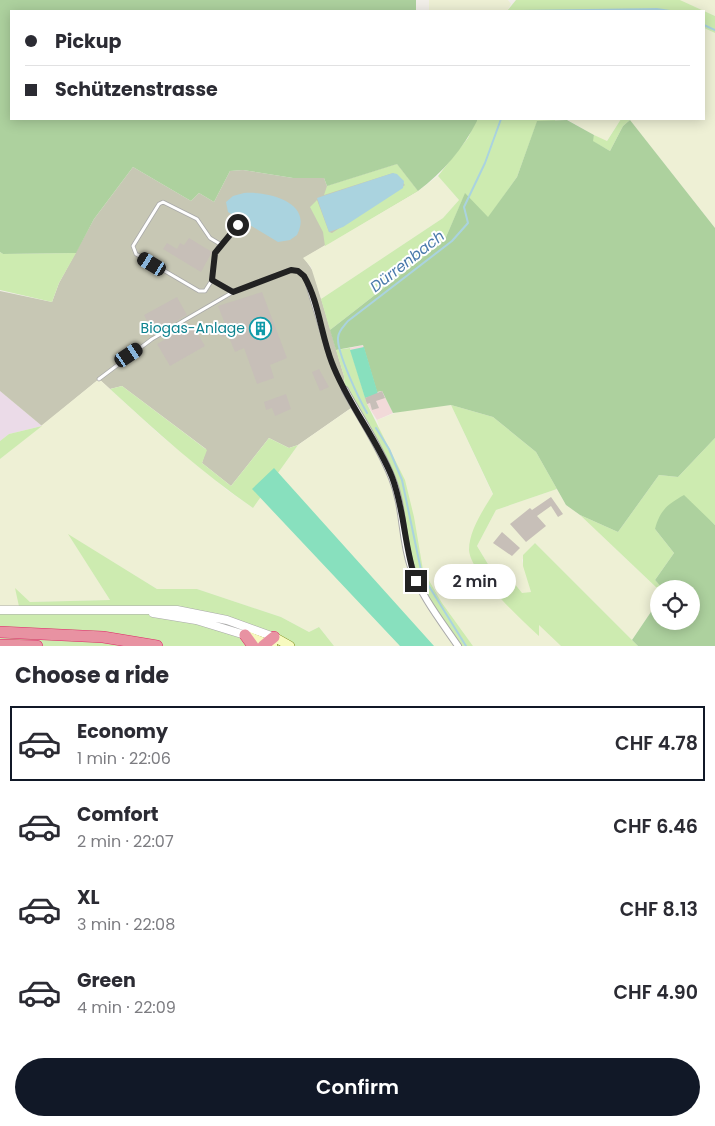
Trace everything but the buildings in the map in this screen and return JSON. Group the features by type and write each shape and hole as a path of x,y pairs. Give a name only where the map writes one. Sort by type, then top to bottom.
{"highway":[{"path":"0,632 103,637 157,646"},
{"path":"245,635 253,646"},
{"path":"0,645 38,646"}],"main road":[{"path":"245,635 270,644 290,646"}],"street":[{"path":"345,390 376,443 392,478 403,516 407,553 416,581 458,646"},
{"path":"0,610 166,609 201,614 241,624 270,644"},
{"path":"127,610 196,620 245,635"}],"lane":[{"path":"220,244 210,238 197,219 163,202 159,204 133,246 136,254 199,291 205,291 212,280 214,257 220,244 230,238 238,225"},
{"path":"99,379 152,339 233,292 287,271 295,270 301,273 309,288 333,366 345,390"},
{"path":"212,280 233,292"}],"shaded area":[{"path":"429,0 508,0 511,4 508,10 429,10"},
{"path":"680,0 715,0 715,16 705,10"},
{"path":"705,28 715,33 715,228 630,120 705,120"},
{"path":"568,120 620,120 606,142"},
{"path":"397,164 418,191 304,258 313,271 344,376 345,390 354,406 298,445 289,448 269,438 231,486 202,463 206,449 122,386 110,389 99,379 42,426 0,391 0,291 52,302 59,283 94,219 133,167 191,201 199,193 214,202 230,171 243,170 293,178 324,178 327,186"},
{"path":"438,176 459,200 443,218 321,299 311,267 303,258 418,191"},
{"path":"363,345 378,392 382,391 393,413 377,420 367,404 350,348"},
{"path":"99,379 159,434 227,490 253,508 298,445 354,406 392,479 405,536 458,646 334,646 319,627 309,632 281,617 197,589 157,589 69,535 110,600 30,602 16,590 21,611 0,610 0,459"},
{"path":"0,391 42,426 9,434 0,441"},
{"path":"451,405 493,495 481,514 471,538 469,550 539,635 539,624 561,646 473,646 442,603 423,570 377,420 405,409"},
{"path":"557,489 566,505 580,515 650,581 650,613 632,640 535,543 522,560 531,592 522,594 500,584 477,546 496,510"}],"green space":[{"path":"0,0 416,0 416,10 10,10 10,120 477,120 452,159 418,191 397,164 327,186 324,178 293,178 243,170 230,171 214,202 199,193 191,201 133,167 94,219 76,253 3,254 0,252"},
{"path":"516,0 680,0 702,10 508,10"},
{"path":"705,11 715,16 715,33 705,28"},
{"path":"477,120 555,120 537,122 517,177 488,218 465,194 446,237 439,245 330,330 321,299 443,218 459,200 438,176 468,138"},
{"path":"567,120 594,135 593,141 610,151 623,126 630,120 715,228 715,438 678,477 659,475 618,532 580,515 566,505 536,452 493,417 451,405 393,413 382,391 377,392 363,345 336,350 330,330 439,245 446,237 465,193 488,217 517,177 537,121"},
{"path":"620,120 630,120 623,126 610,151 592,141 594,135 607,141"},
{"path":"397,164 418,191 325,246 323,232 310,207 317,200 329,232 332,233 405,185 393,173 324,195 327,186"},
{"path":"0,252 3,254 76,253 59,283 52,302 0,290"},
{"path":"364,347 378,394 365,398 350,350"},
{"path":"350,348 367,404 405,480 414,517 423,570 442,603 473,646 458,646 416,581 392,479 345,390 344,376 336,350"},
{"path":"122,386 207,450 202,463 231,486 269,438 289,448 298,445 253,508 197,466 110,389"},
{"path":"451,405 493,417 536,452 557,489 496,510 477,546 500,584 514,583 522,593 531,592 523,566 523,555 535,543 638,646 561,646 539,625 539,636 487,583 472,560 469,550 474,528 493,494"},
{"path":"42,426 0,459 0,441 9,434"},
{"path":"715,438 715,525 706,517 655,529 674,553 655,580 650,581 580,515 618,532 659,475 678,477"},
{"path":"274,468 434,646 400,646 252,489"},
{"path":"684,495 715,525 715,646 638,646 632,640 650,613 650,630 700,630 700,580 655,580 674,553 655,529 659,517 673,501"},
{"path":"68,534 157,589 197,589 281,617 309,632 319,627 334,646 0,646 0,610 20,611 15,588 30,602 110,600"}],"water":[{"path":"393,173 397,174 404,181 403,188 343,227 329,232 317,198"},
{"path":"244,193 265,194 276,197 294,207 299,214 301,224 297,235 290,240 278,242 228,212 226,202 233,196"}],"waterway":[{"name":"Dürrenbach","path":"588,10 664,10"},
{"name":"Dürrenbach","path":"705,25 715,30"},
{"name":"Dürrenbach","path":"367,413 341,354 339,333 348,321 452,241 468,223 464,207 485,163 501,120"},
{"name":"Dürrenbach","path":"376,428 389,449 402,480 422,575 466,646"}],"place":[{"name":"Biogas-Anlage","path":"261,328"}],"route":[{"path":"238,225 232,235 220,244 215,253 212,280 233,292 291,270 298,271 304,276 333,366 376,443 392,478 403,516 407,553 416,581"}]}
